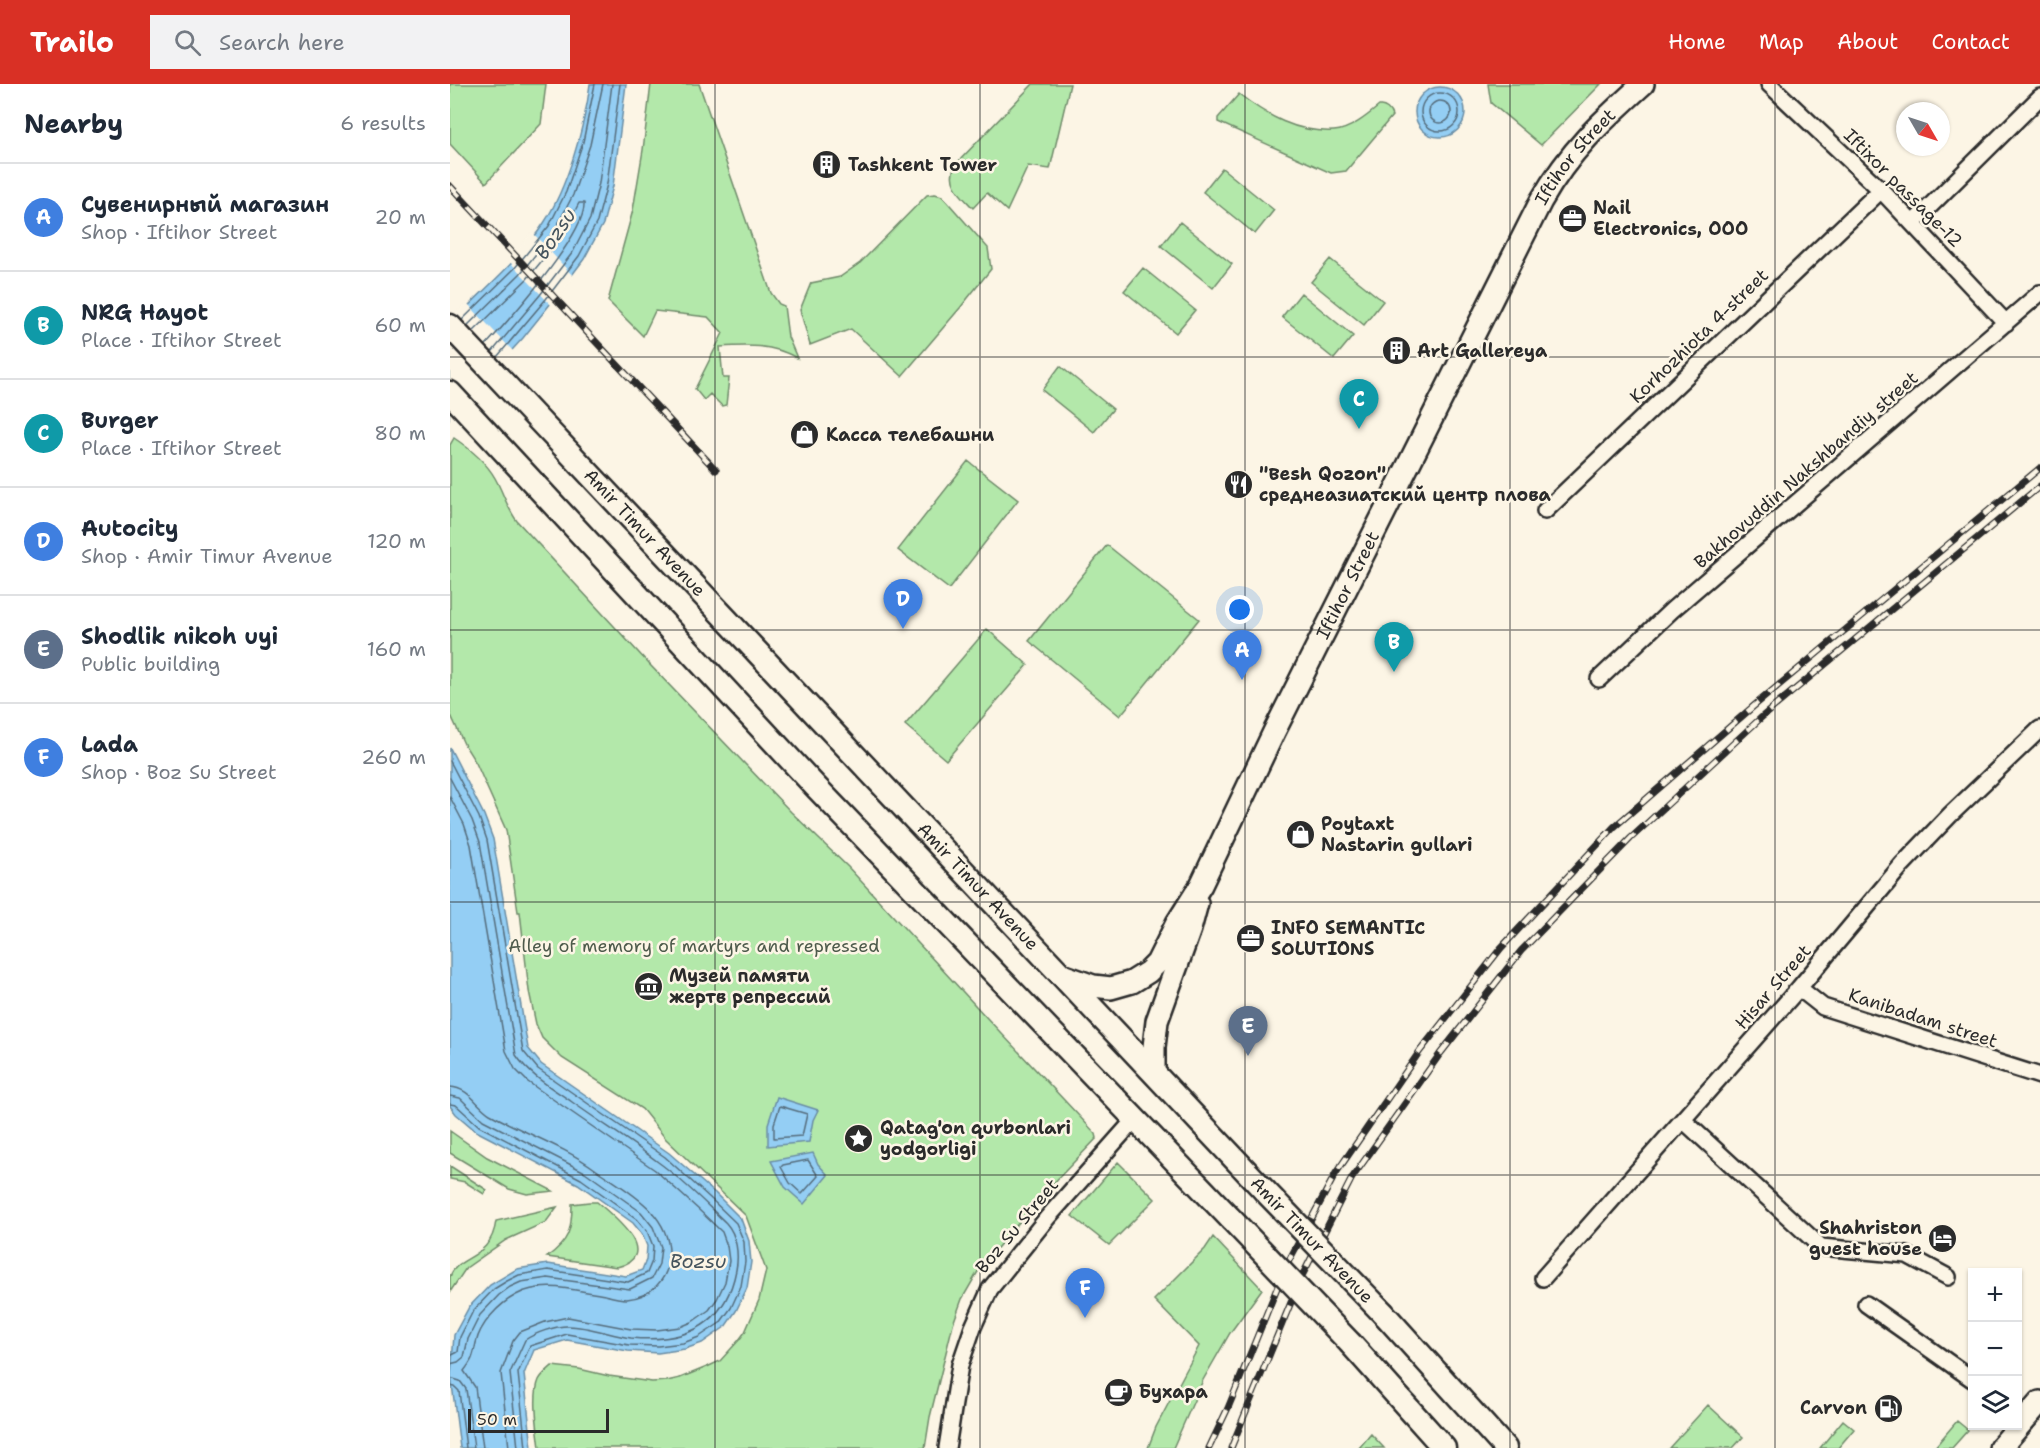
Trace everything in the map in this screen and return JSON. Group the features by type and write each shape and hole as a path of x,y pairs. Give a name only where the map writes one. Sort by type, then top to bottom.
{"main road":[{"name":"Iftihor Street","path":"1062,975 1102,988 1118,987 1139,978 1157,963 1177,923 1202,885 1274,732 1550,186 1558,172 1581,144 1643,84"},
{"name":"Amir Timur Avenue","path":"450,326 1264,1190 1384,1314 1505,1448"},
{"path":"450,393 815,786 1351,1344 1444,1448"},
{"name":"Iftihor Street","path":"1154,1073 1157,1022 1190,929 1202,885"},
{"path":"2022,1415 2040,1402"},
{"path":"2000,1448 2012,1430"}],"street":[{"name":"Iftixor passage-12","path":"1769,84 1881,190 2006,323"},
{"path":"1913,224 2040,97"},
{"name":"Korhozhiota 4-street","path":"1545,511 1881,190"},
{"name":"Bakhovuddin Nakshbandiy street","path":"1599,679 1672,610 2040,293"},
{"name":"Hisar Street","path":"1543,1278 1799,988 1902,865 1951,813 2040,729"},
{"name":"Kanibadam street","path":"1799,988 1823,1007 2040,1076"},
{"name":"Boz Su Street","path":"947,1448 960,1365 973,1326 990,1289 1048,1217 1136,1119"},
{"path":"1683,1120 1821,1246 1907,1255 1948,1277"},
{"path":"1866,1304 1968,1377"}],"green space":[{"path":"450,84 546,84 541,124 486,183 450,144"},
{"path":"651,84 699,84 771,293 779,304 784,306 788,337 797,358 769,348 720,347 723,378 729,378 726,405 722,406 710,394 704,400 695,389 723,333 708,317 655,311 643,336 608,301 633,210"},
{"path":"1033,84 1070,84 1050,169 1028,166 1007,211 987,193 973,208 959,193 953,182 953,171 956,164"},
{"path":"1488,84 1601,84 1541,145 1491,103"},
{"path":"1239,94 1283,122 1320,131 1346,128 1379,106 1387,109 1392,116 1346,171 1331,173 1218,122 1218,118"},
{"path":"1222,168 1274,210 1255,234 1203,192"},
{"path":"927,195 942,196 988,248 991,269 960,308 902,376 851,329 810,345 800,310 811,283 840,277 860,263"},
{"path":"1180,222 1232,264 1213,288 1161,246"},
{"path":"1330,259 1383,301 1364,325 1311,282"},
{"path":"1143,268 1195,310 1176,333 1124,291"},
{"path":"1301,293 1353,336 1334,359 1282,317"},
{"path":"1060,366 1113,409 1094,432 1042,390"},
{"name":"Alley of memory of martyrs and repressed","path":"454,438 487,466 517,521 650,665 791,812 848,867 1096,1134 1097,1138 1046,1191 980,1268 962,1299 953,1324 930,1417 925,1448 540,1448 536,1413 537,1387 540,1378 552,1366 652,1382 680,1378 707,1367 720,1361 745,1332 759,1300 766,1270 746,1216 666,1139 642,1109 562,1058 542,1038 536,1024 529,991 520,912 518,912 506,830 476,763 464,744 450,713 450,445"},
{"path":"968,461 1018,500 949,589 898,550"},
{"path":"1107,545 1199,619 1120,716 1029,641"},
{"path":"987,629 1028,665 946,760 905,725"},
{"path":"450,1131 487,1157 553,1191 527,1194 509,1189 450,1153"},
{"path":"1118,1162 1155,1199 1109,1245 1072,1216"},
{"path":"450,1166 487,1190 484,1194 465,1182 450,1179"},
{"path":"597,1202 630,1235 636,1254 630,1261 617,1267 547,1257 560,1246 568,1234 572,1204"},
{"path":"557,1207 546,1222 506,1240 466,1268 450,1292 450,1277 454,1270 488,1243 496,1221"},
{"path":"1213,1237 1262,1289 1230,1333 1203,1380 1173,1448 1148,1448 1156,1427 1199,1346 1154,1300 1205,1249"},
{"path":"1708,1405 1743,1437 1733,1448 1669,1448"},
{"path":"1843,1420 1854,1429 1838,1448 1820,1448"},
{"path":"1957,1421 1968,1430 1952,1448 1934,1448"},
{"path":"1371,1434 1384,1448 1359,1448"}],"water":[{"name":"Bozsu","path":"590,84 626,84 613,186 603,224 584,259 551,303 523,338 450,418 450,324 524,250 544,223 560,192 574,156"},
{"path":"1440,87 1458,94 1465,112 1458,130 1440,137 1422,130 1415,112 1422,94"},
{"name":"Bozsu","path":"450,748 484,815 493,839 528,1048 541,1064 669,1153 715,1193 741,1219 749,1241 751,1262 747,1288 725,1327 702,1343 685,1349 658,1353 628,1351 567,1340 534,1350 524,1374 532,1448 460,1448 451,1376 454,1335 469,1307 490,1285 517,1269 548,1264 626,1276 642,1270 646,1260 647,1246 642,1234 633,1223 578,1184 476,1131 450,1106"},
{"path":"777,1097 818,1110 813,1120 809,1142 768,1146 768,1124"},
{"path":"813,1153 818,1164 828,1175 804,1204 785,1187 771,1161"}],"pier":[{"path":"532,232 574,277 552,306 509,261"},
{"path":"467,303 514,352 450,421 450,319"}],"railway":[{"path":"450,186 716,470"},
{"path":"1209,1448 1228,1408 1286,1266 1336,1173 1420,1051 1501,948 1614,827 1755,705 2040,468"},
{"path":"1231,1448 1301,1278 1352,1178 1440,1054 1521,951 1631,838 1763,716 2040,486"}],"place":[{"name":"Tashkent Tower","path":"827,165"},
{"name":"Nail Electronics, ООО","path":"1572,218"},
{"name":"Art Gallereya","path":"1396,351"},
{"name":"Burger","path":"1359,429"},
{"name":"Касса телебашни","path":"805,435"},
{"name":"\"Besh Qozon\" среднеазиатский центр плова","path":"1238,484"},
{"name":"Autocity","path":"903,629"},
{"name":"NRG Hayot","path":"1394,672"},
{"name":"Сувенирный магазин","path":"1242,680"},
{"name":"Poytaxt Nastarin gullari","path":"1300,834"},
{"name":"INFO SEMANTIC SOLUTIONS","path":"1250,938"},
{"name":"Музей памяти жертв репрессий","path":"648,986"},
{"name":"Shodlik nikoh uyi","path":"1248,1056"},
{"name":"Qatag'on qurbonlari yodgorligi","path":"859,1138"},
{"name":"Shahriston guest house","path":"1943,1238"},
{"name":"Lada","path":"1085,1318"},
{"name":"Бухара","path":"1118,1392"},
{"name":"Carvon","path":"1888,1408"}]}
